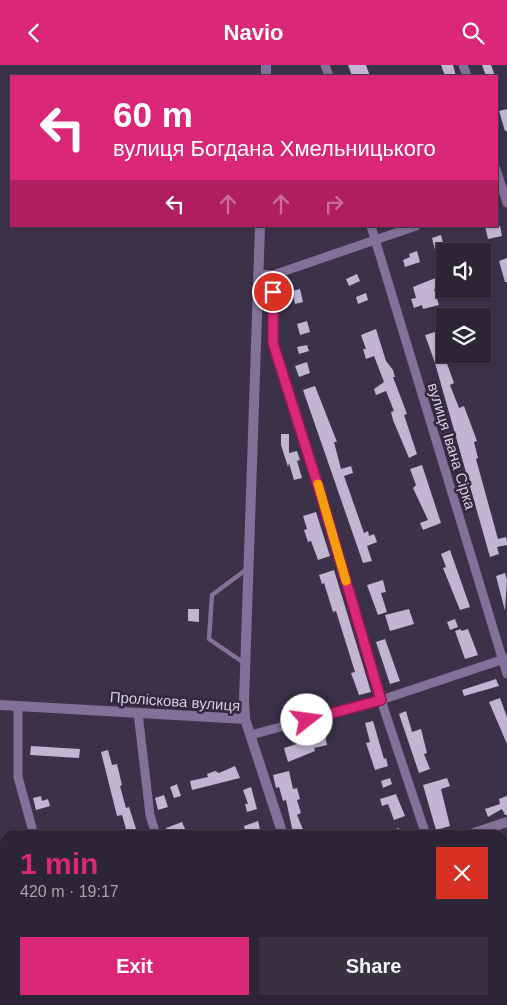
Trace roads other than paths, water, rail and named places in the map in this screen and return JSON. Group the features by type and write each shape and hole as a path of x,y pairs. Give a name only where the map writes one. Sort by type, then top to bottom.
{"street":[{"path":"498,177 504,200"},
{"path":"245,719 245,663 260,227"},
{"name":"вулиця Івана Сірка","path":"371,227 507,674"},
{"path":"258,274 273,275 413,227"},
{"path":"273,275 273,343 319,489 381,700 424,830"},
{"path":"251,735 381,700 504,659"},
{"name":"Проліскова вулиця","path":"0,705 245,719 281,830"},
{"path":"18,706 18,777 33,830"},
{"path":"138,713 150,815 154,830"},
{"path":"483,830 507,822"}],"lane":[{"path":"245,663 209,639 209,620 212,595 248,568"}]}
